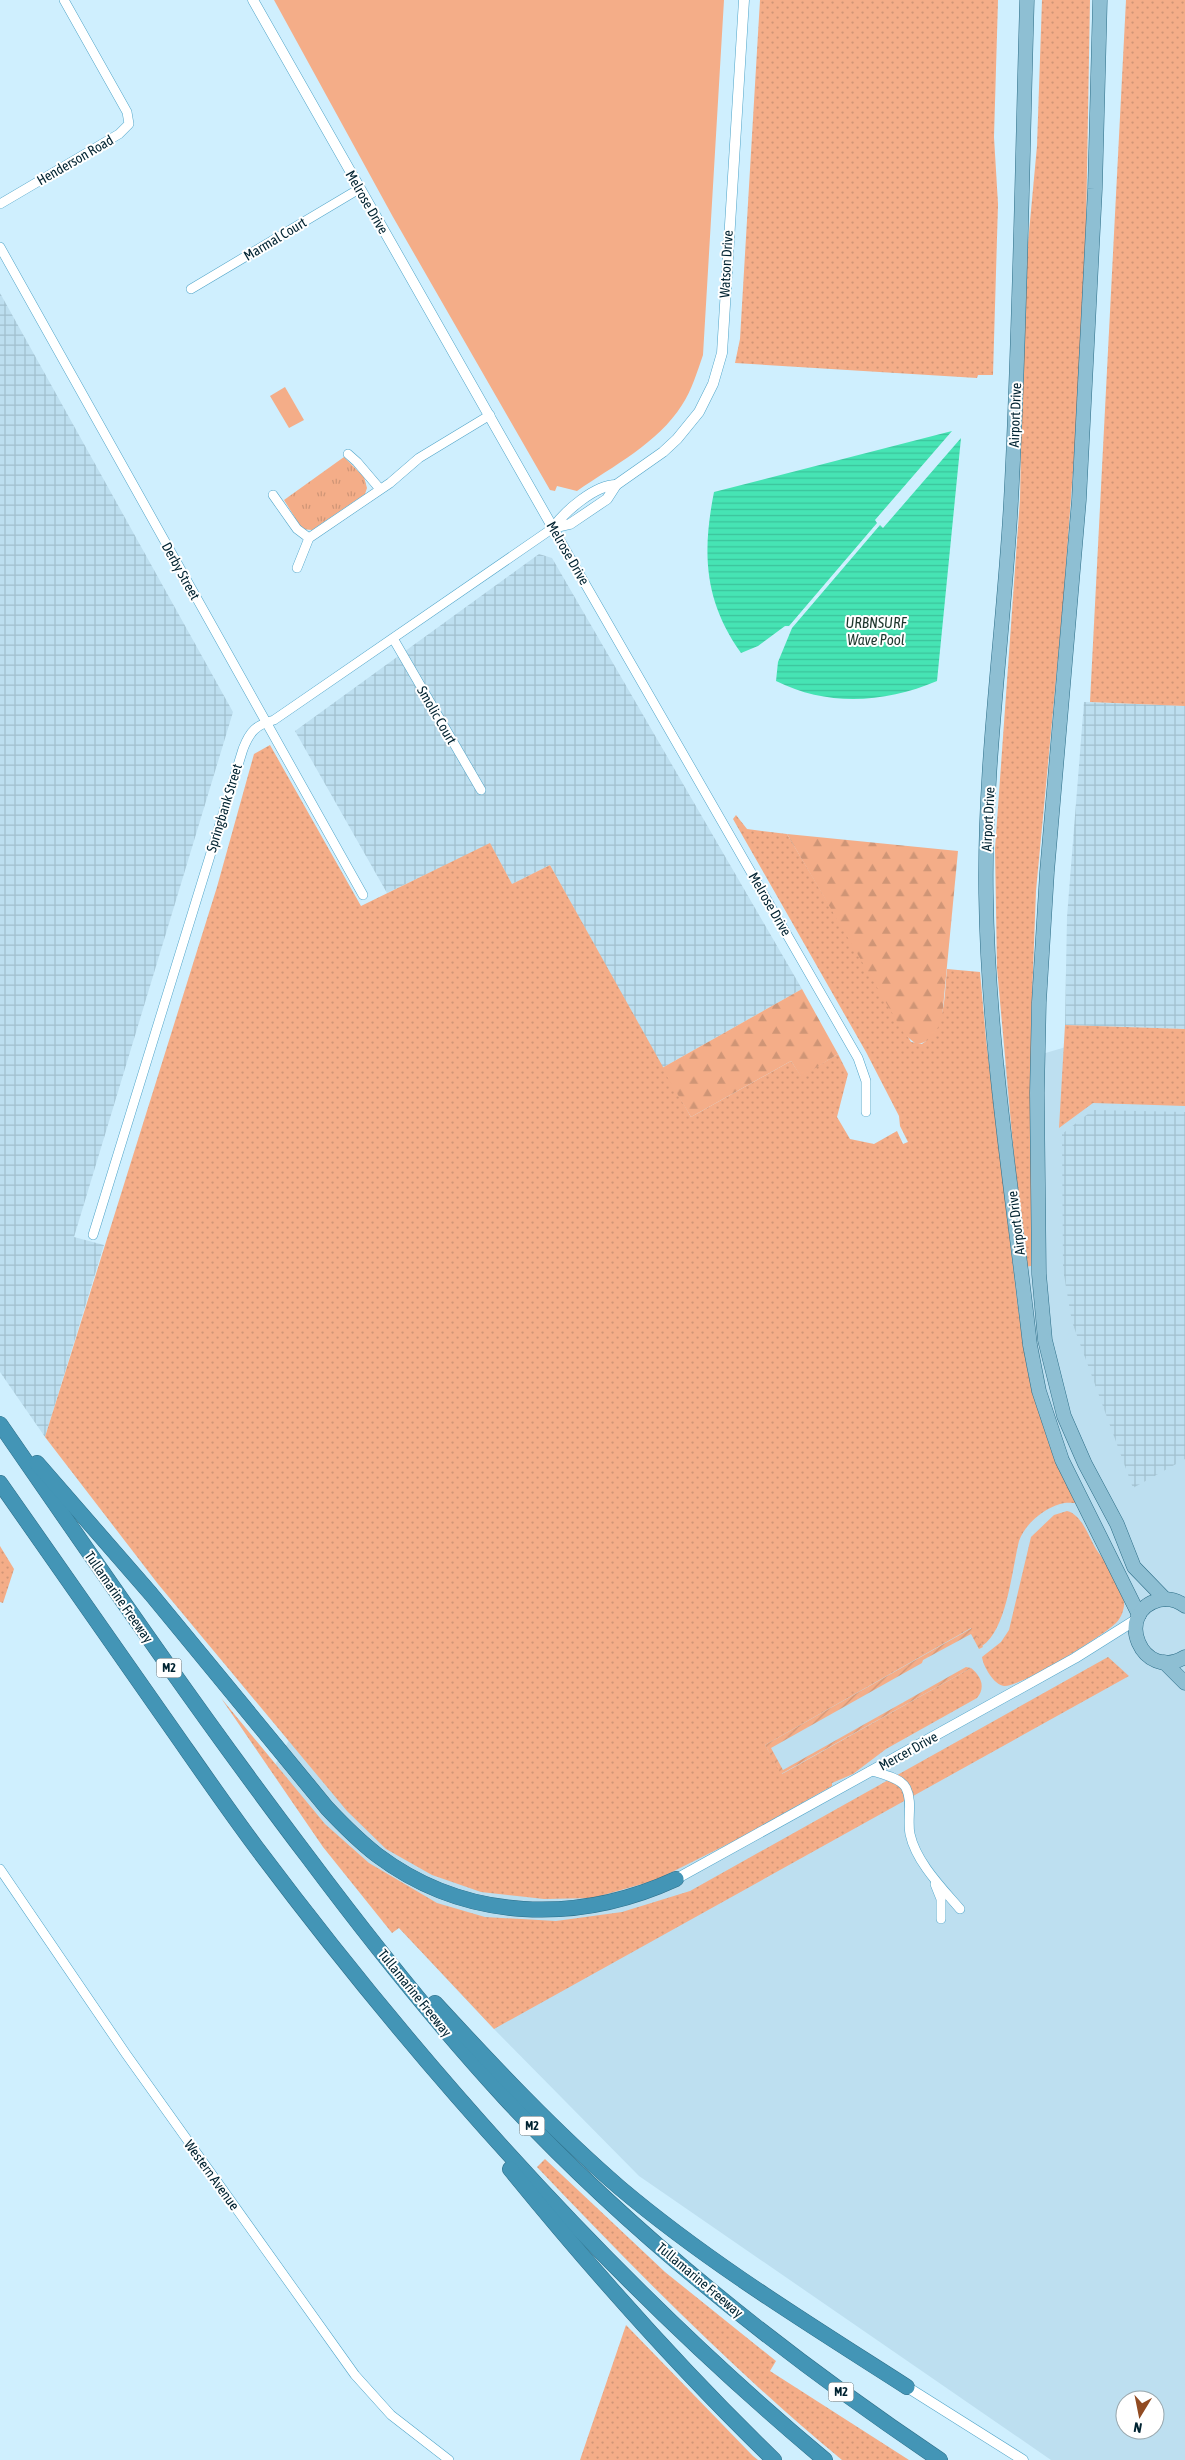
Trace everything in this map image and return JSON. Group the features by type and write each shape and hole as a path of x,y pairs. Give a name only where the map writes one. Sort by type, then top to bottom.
{"highway":[{"path":"0,1422 151,1594 327,1808 355,1836 378,1855 416,1879 457,1897 523,1909 555,1910 618,1902 676,1879"},
{"name":"Tullamarine Freeway","path":"0,1422 220,1741 345,1907 458,2047 548,2142 616,2207 708,2289 781,2348 940,2460"},
{"name":"M2","path":"0,1483 256,1847 392,2021 505,2151 639,2291 706,2355 825,2460"},
{"path":"345,1907 496,2069 572,2145 622,2189 752,2288 906,2387"},
{"path":"505,2151 509,2169 580,2254 694,2379 774,2460"}],"main road":[{"name":"Airport Drive","path":"1027,0 1023,188 1012,500 1001,652 990,763 986,864 990,1000 1030,1345 1040,1390 1064,1464 1138,1617"},
{"name":"Airport Drive","path":"1100,0 1095,199 1079,500 1047,872 1039,1002 1037,1093 1038,1274 1045,1340 1064,1416 1085,1464 1117,1524 1134,1567 1165,1600"},
{"path":"1184,1603 1165,1600 1152,1603 1138,1617 1135,1633 1141,1650 1155,1660 1164,1662 1177,1661 1185,1657"},
{"path":"1164,1662 1185,1683"}],"street":[{"name":"Henderson Road","path":"0,204 119,134 129,124 127,112 64,0"},
{"name":"Melrose Drive","path":"253,0 359,189 858,1058 866,1081 866,1112"},
{"name":"Watson Drive","path":"553,528 565,513 606,485 616,485 663,452 690,426 702,406 718,369 722,353 744,0"},
{"name":"Marmal Court","path":"191,289 359,189"},
{"name":"Derby Street","path":"0,247 363,895"},
{"path":"298,568 309,538 380,489 419,458 490,416"},
{"path":"348,454 380,489"},
{"path":"273,495 297,529 309,538"},
{"name":"Springbank Street","path":"92,1235 243,749 252,730 257,725 274,720 394,640 553,528"},
{"name":"Smolic Court","path":"394,640 481,790"},
{"name":"Mercer Drive","path":"676,1879 1075,1658 1138,1617"},
{"path":"872,1771 898,1780 906,1788 909,1800 910,1835 918,1854 960,1909"},
{"name":"Western Avenue","path":"0,1869 126,2054 355,2375 391,2414 449,2460"},
{"path":"932,1874 941,1898 941,1919"},
{"path":"906,2387 1023,2460"}],"shaded area":[{"path":"0,293 233,712 74,1237 104,1245 45,1437 0,1372"},
{"path":"539,554 552,558 802,989 662,1068 550,865 512,884 490,844 387,893 295,731"},
{"path":"1084,702 1185,706 1185,1029 1065,1025 1067,917"},
{"path":"1076,1044 1185,1044 1185,2460 1051,2460 639,2176 494,2029 399,1928 275,1765 297,1726 846,1177 922,1134 899,1096"},
{"path":"1093,1110 1185,1112 1185,1459 1133,1488 1072,1322 1063,1269 1062,1134"}],"green space":[{"path":"274,0 724,0 703,355 686,399 661,431 620,463 577,491 557,486 555,491 550,490 393,217"},
{"path":"760,0 998,0 994,137 998,204 993,375 978,375 977,378 735,363 740,339"},
{"path":"1042,0 1090,0 1086,228 1078,404 1063,605 1036,891 1031,1024 1031,1266 1024,1267 997,968 995,849 1020,499 1024,286 1037,146"},
{"path":"1126,0 1185,0 1185,706 1090,702"},
{"path":"285,387 304,420 289,428 270,396"},
{"path":"344,457 364,477 367,488 365,494 312,530 302,529 284,500"},
{"path":"270,745 361,906 490,843 512,884 550,865 691,1117 791,1061 801,1076 838,1054 848,1074 837,1117 850,1139 874,1144 897,1131 903,1144 908,1142 900,1126 899,1116 866,1052 733,819 736,815 747,829 787,834 911,1042 922,1044 936,1029 943,1010 947,969 980,972 986,1039 1018,1308 1028,1373 1048,1441 1076,1503 1062,1503 1047,1510 1030,1523 1022,1535 1003,1613 990,1638 982,1646 971,1628 765,1745 782,1774 971,1668 980,1678 982,1686 977,1698 886,1749 853,1774 832,1783 832,1786 736,1840 656,1880 593,1898 544,1899 481,1892 432,1875 386,1849 347,1811 158,1584 45,1437 217,887 254,754"},
{"path":"787,834 958,851 942,1018 936,1031 929,1039 916,1044 905,1035"},
{"path":"802,989 838,1054 801,1077 791,1061 691,1117 662,1068"},
{"path":"1065,1025 1185,1029 1185,1106 1093,1103 1059,1128"},
{"path":"1067,1511 1073,1513 1081,1522 1115,1578 1124,1600 1122,1613 1120,1618 1108,1630 1061,1660 1026,1679 1013,1684 1000,1685 990,1675 982,1657 1001,1642 1009,1630 1031,1537 1054,1515"},
{"path":"0,1546 14,1569 3,1603 0,1602"},
{"path":"972,1628 983,1647 979,1649 971,1634 771,1748 783,1770 966,1667 971,1668 781,1774 765,1745"},
{"path":"1108,1657 1129,1676 494,2029 399,1928 392,1933 323,1847 221,1698 325,1824 369,1863 437,1903 485,1917 556,1921 622,1912 690,1891"},
{"path":"545,2159 665,2272 776,2361 770,2371 909,2460 842,2460 762,2391 647,2281 537,2167"},
{"path":"626,2325 753,2456 758,2460 580,2460"}],"water":[{"name":"URBNSURF Wave Pool","path":"952,431 875,520 877,523 789,626 785,626 758,646 741,653 719,614 709,576 708,536 714,492"},
{"name":"URBNSURF Wave Pool","path":"961,438 937,681 897,694 877,698 856,699 816,695 776,681 778,662 792,628 880,525 883,528"}]}
